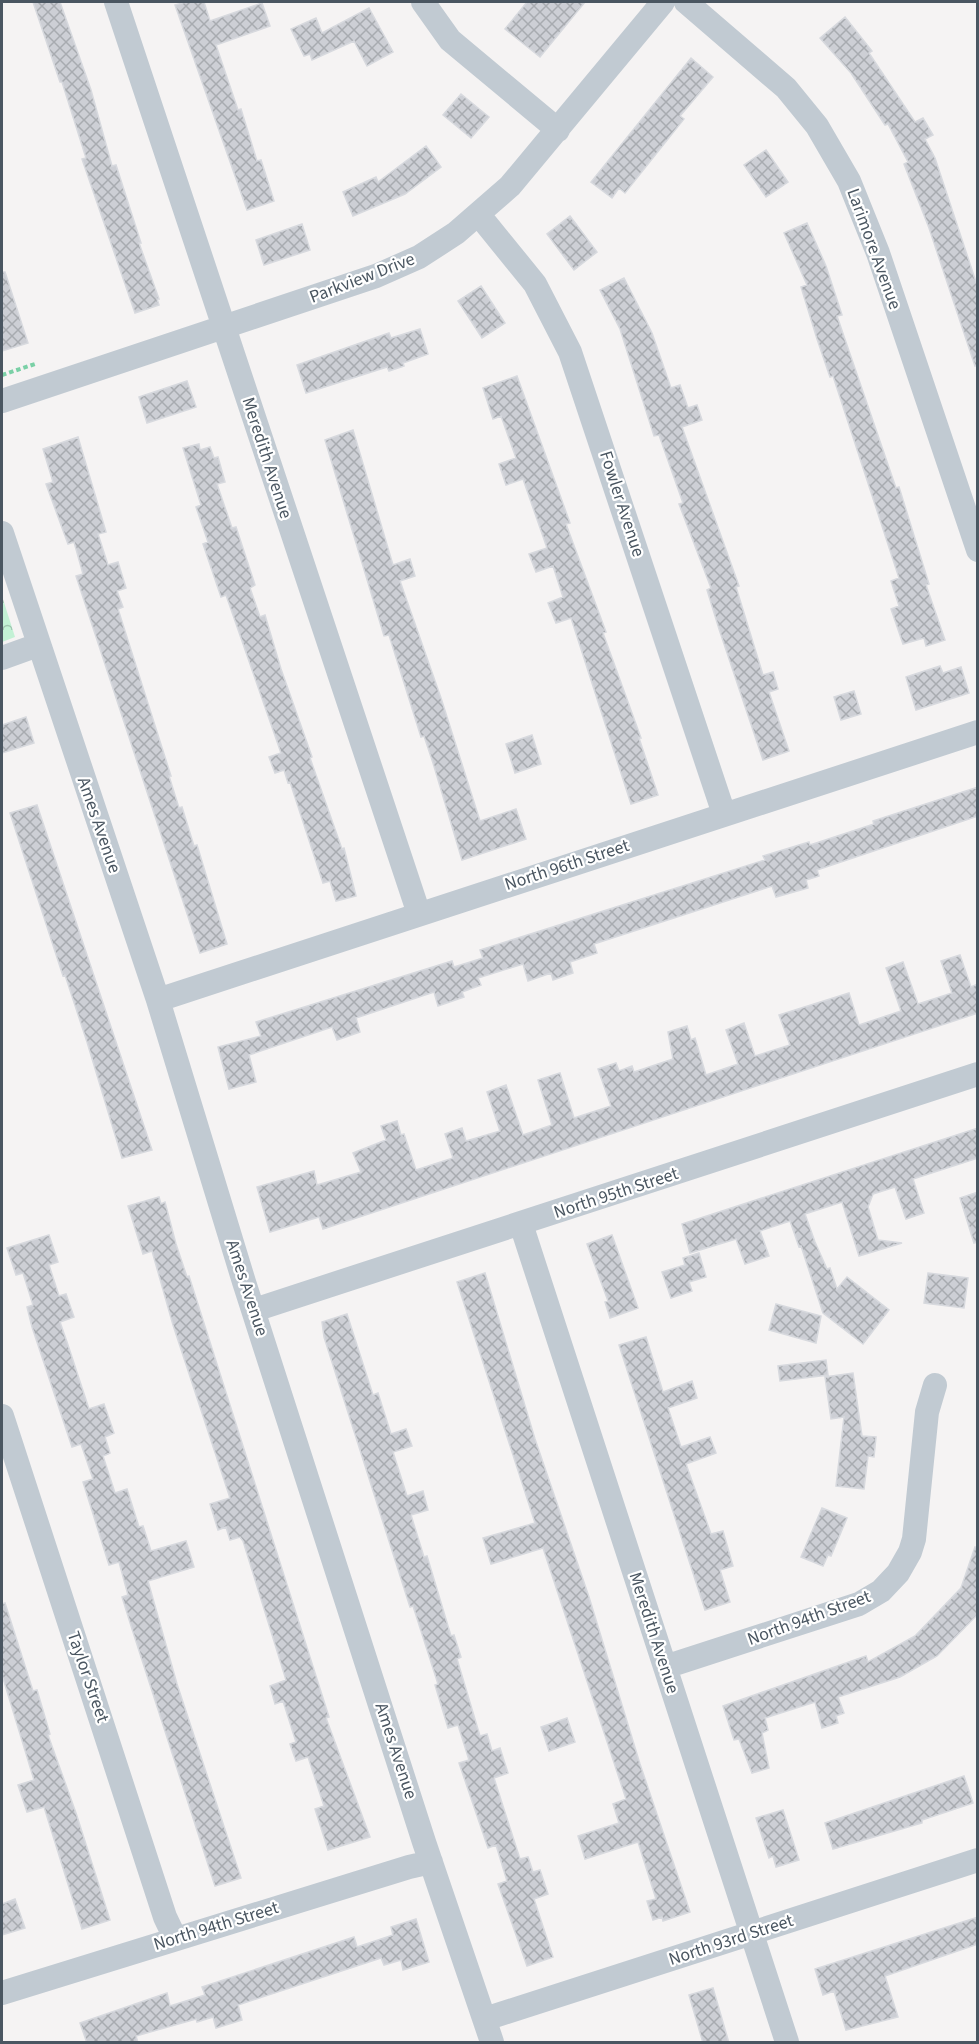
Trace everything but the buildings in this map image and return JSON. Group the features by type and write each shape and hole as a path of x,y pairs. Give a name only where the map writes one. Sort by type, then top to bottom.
{"street":[{"name":"Meredith Avenue","path":"116,2 419,914"},
{"path":"423,2 450,39 558,129"},
{"name":"Parkview Drive","path":"2,401 376,276 419,257 479,215 510,186 663,2"},
{"name":"Larimore Avenue","path":"686,2 786,88 817,126 849,181 878,253 978,550"},
{"name":"Fowler Avenue","path":"479,215 535,284 570,352 724,814"},
{"name":"Ames Avenue","path":"2,533 158,1000 431,1862 492,2043"},
{"path":"2,658 38,645"},
{"name":"North 96th Street","path":"158,1000 978,732"},
{"name":"North 95th Street","path":"255,1310 978,1074"},
{"name":"Meredith Avenue","path":"521,1224 787,2043"},
{"name":"North 94th Street","path":"665,1667 859,1604 881,1591 898,1573 914,1539 927,1412 935,1385"},
{"name":"Taylor Street","path":"2,1416 165,1917 175,1938"},
{"name":"North 93rd Street","path":"485,2019 978,1860"},
{"name":"North 94th Street","path":"2,1993 175,1938 431,1862"}],"green space":[{"path":"2,596 15,637 2,642"}]}
